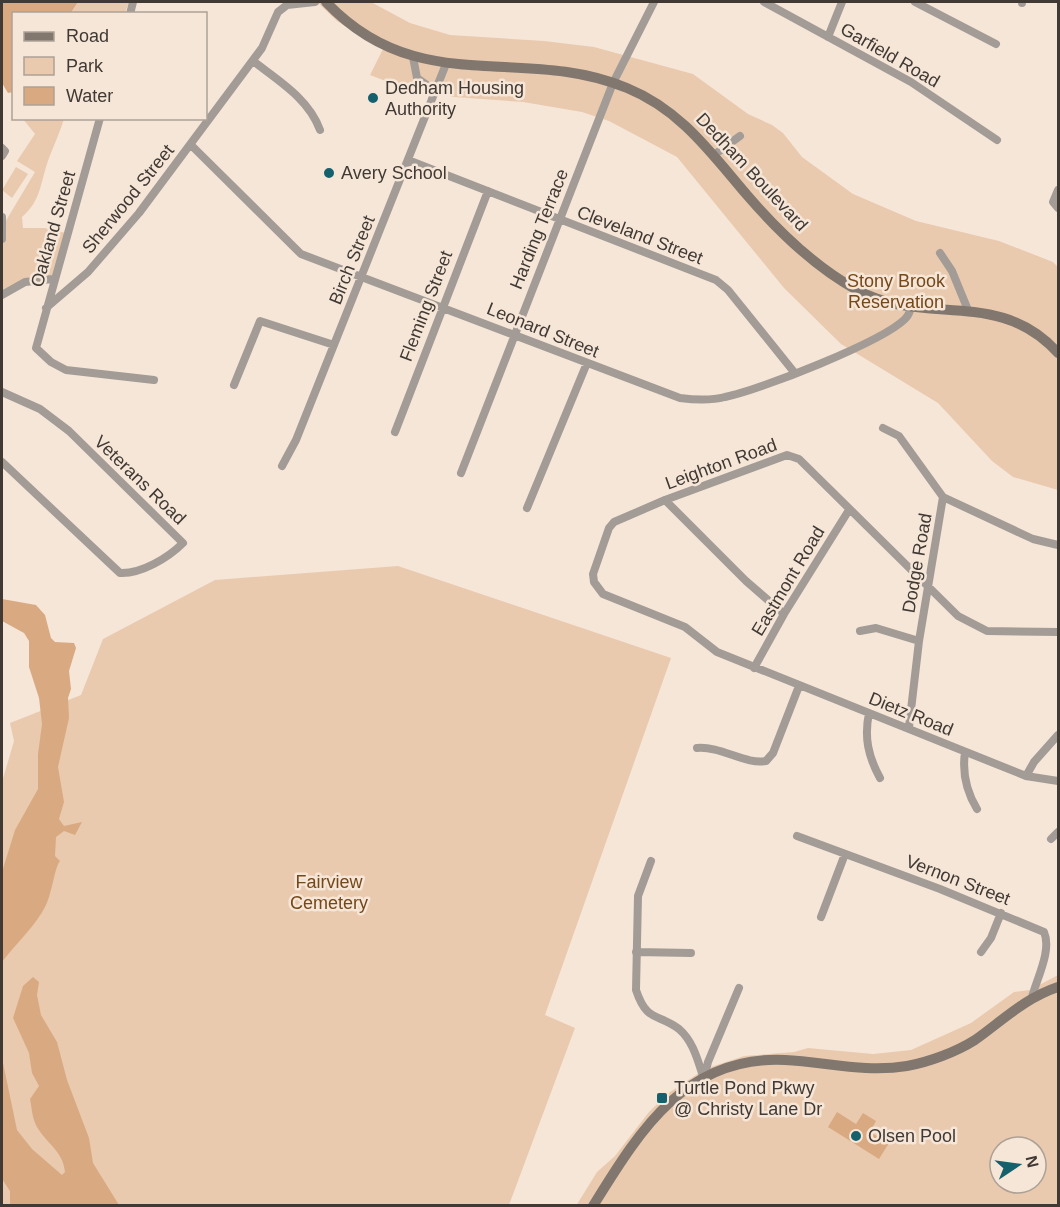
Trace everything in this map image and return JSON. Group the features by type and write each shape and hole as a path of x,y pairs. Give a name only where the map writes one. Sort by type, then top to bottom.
{"main road":[{"name":"Dedham Boulevard","path":"326,2 361,31 413,57 446,64 574,74 613,83 645,96 692,130 775,225 834,275 877,300 911,307 968,310 1021,324 1044,339 1059,353"},
{"path":"593,1206 645,1126 677,1094 704,1079 739,1065 783,1060 856,1068 908,1066 968,1043 1032,996 1059,987"}],"street":[{"name":"Sherwood Street","path":"46,308 76,285 100,259 191,145 267,41 278,12 287,3 315,2"},
{"name":"Harding Terrace","path":"461,473 513,334 613,83 654,2"},
{"name":"Garfield Road","path":"764,2 911,82 997,140"},
{"path":"828,37 842,2"},
{"path":"915,2 996,44"},
{"path":"413,57 417,78 435,91"},
{"path":"253,61 306,104 314,114 320,130"},
{"name":"Birch Street","path":"282,466 296,440 446,64"},
{"name":"Oakland Street","path":"99,120 53,279 36,348 51,362 66,370 154,380"},
{"path":"714,155 740,136"},
{"name":"Leonard Street","path":"191,145 262,213 295,250 669,394 692,400 727,397 794,372 885,332 904,320 911,307"},
{"path":"2,148 5,151 2,156"},
{"name":"Cleveland Street","path":"408,160 722,284 794,372"},
{"path":"1059,190 1053,202 1059,208"},
{"name":"Fleming Street","path":"395,432 441,306 488,191"},
{"path":"2,217 2,238"},
{"path":"940,253 952,271 968,310"},
{"path":"2,293 25,282 53,279"},
{"path":"234,385 260,321 334,345"},
{"path":"527,508 587,363"},
{"name":"Veterans Road","path":"2,392 40,409 69,431 183,543 164,558 134,571 120,573 2,462"},
{"name":"Dodge Road","path":"884,428 899,436 944,497 919,641 909,727"},
{"name":"Leighton Road","path":"754,668 717,652 685,627 603,594 594,582 593,574 609,528 621,518 787,454 799,459 958,616 987,631 1059,632"},
{"path":"944,497 1033,539 1059,545"},
{"path":"665,500 746,581 784,614"},
{"name":"Eastmont Road","path":"754,668 784,614 849,510"},
{"path":"860,631 876,628 919,641"},
{"name":"Dietz Road","path":"754,668 909,727 1026,776 1059,781"},
{"path":"697,748 711,747 756,762 766,761 773,753 799,686"},
{"path":"869,713 865,732 871,760 880,778"},
{"path":"1026,776 1034,762 1059,735"},
{"path":"965,752 963,766 968,793 976,809"},
{"path":"1051,839 1059,832"},
{"name":"Vernon Street","path":"797,836 1001,913 1044,932 1047,939 1032,996"},
{"path":"821,917 845,854"},
{"path":"651,861 638,896 636,990 640,1001 651,1015 678,1029 686,1037 693,1047 704,1079"},
{"path":"981,952 991,938 1001,913"},
{"path":"636,952 690,953"},
{"path":"704,1079 708,1062 739,988"}],"green space":[{"path":"78,2 129,2 125,12 72,12"},
{"name":"Stony Brook Reservation","path":"317,2 371,2 410,23 450,35 544,41 594,47 693,74 748,114 783,133 802,157 853,194 916,221 999,241 1053,262 1058,267 1058,490 1013,477 992,461 938,403 841,344 784,288 677,157 609,121 582,112 523,102 454,97 396,85 370,75 383,49 337,21"},
{"path":"24,120 64,120 37,197 29,211 22,217 23,228 45,228 66,233 53,279 42,280 2,295 2,217 4,224 35,172 17,161 35,134"},
{"path":"16,167 28,174 12,198 2,190"},
{"name":"Fairview Cemetery","path":"398,566 671,658 545,1015 575,1028 509,1205 2,1206 2,782 14,741 10,723 81,695 103,639 215,580"},
{"path":"1058,975 1058,1205 576,1206 597,1172 615,1156 649,1112 667,1094 705,1069 744,1056 794,1052 808,1048 873,1054 911,1050 971,1023 1014,992 1030,990"}],"water":[{"path":"2,2 78,2 72,12 12,12 12,92 8,93 2,83"},
{"path":"2,599 36,605 45,615 51,638 55,642 74,643 76,648 69,671 71,689 68,698 69,718 58,767 64,802 59,819 64,826 82,822 75,835 64,831 56,837 55,856 60,861 46,905 2,962 2,872 15,830 38,789 38,754 42,724 39,698 29,667 29,641 24,633 2,621"},
{"path":"33,977 39,982 37,995 41,1015 57,1042 67,1080 89,1138 93,1163 119,1205 10,1205 10,1191 2,1179 2,1058 17,1130 32,1149 62,1175 65,1172 61,1158 41,1133 34,1120 30,1099 39,1086 32,1073 29,1053 13,1018 23,986"},
{"path":"837,1112 856,1124 863,1113 876,1121 870,1132 889,1143 879,1159 828,1127"}],"place":[{"name":"Dedham Housing Authority","path":"373,98"},
{"name":"Avery School","path":"329,173"},
{"name":"Turtle Pond Pkwy @ Christy Lane Dr","path":"662,1098"},
{"name":"Olsen Pool","path":"856,1136"}]}
